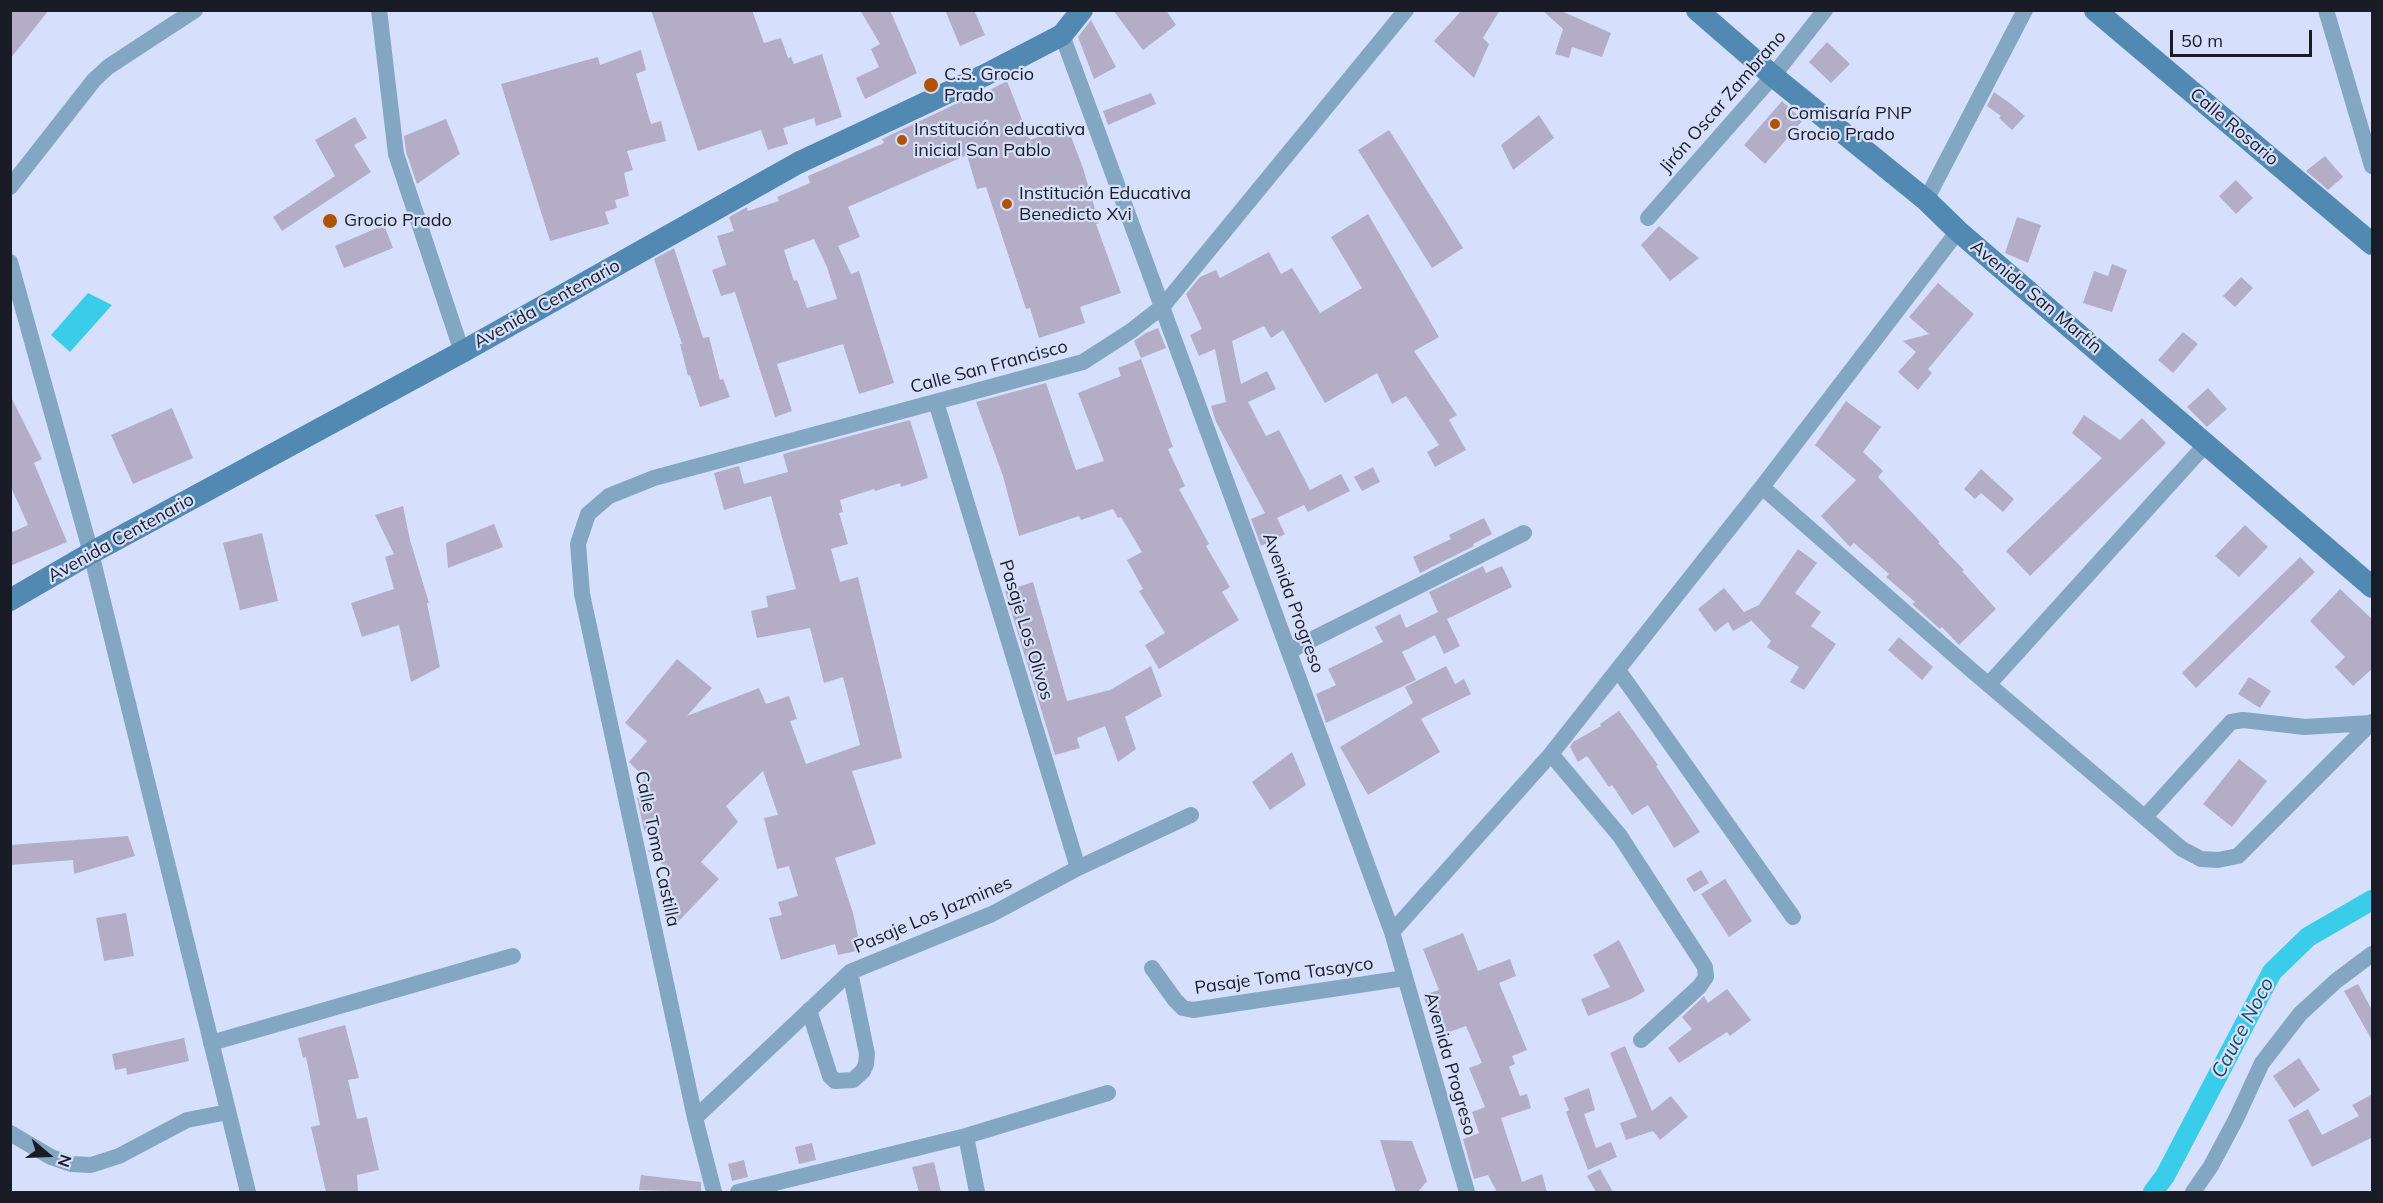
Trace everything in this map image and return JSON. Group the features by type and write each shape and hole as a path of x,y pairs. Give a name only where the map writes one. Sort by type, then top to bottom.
{"main road":[{"name":"Avenida Centenario","path":"10,600 90,553 462,352 798,163 985,75 1062,35 1082,10"},
{"name":"Avenida San Martín","path":"1697,10 1773,76 1926,200 1958,231 2207,442 2373,587"},
{"name":"Calle Rosario","path":"2095,10 2373,243"}],"street":[{"path":"10,187 94,80 108,68 195,10"},
{"path":"379,10 396,154 462,352"},
{"name":"Calle San Francisco","path":"588,514 609,496 654,478 1083,362 1131,331 1163,306 1406,10"},
{"name":"Jirón Oscar Zambrano","path":"1648,218 1773,76 1825,10"},
{"path":"1926,200 2025,10"},
{"path":"2326,10 2373,166"},
{"name":"Avenida Progreso","path":"1062,35 1392,932 1467,1192"},
{"path":"1392,932 1551,754 1762,487 1958,231"},
{"path":"10,262 90,553 248,1192"},
{"name":"Pasaje Los Olivos","path":"936,402 1078,868"},
{"path":"1989,684 2207,442"},
{"path":"1762,487 2182,849 2201,859 2218,860 2238,856 2372,723"},
{"name":"Calle Toma Castilla","path":"588,514 578,544 582,594 695,1118 714,1192"},
{"path":"1289,651 1524,533"},
{"path":"1618,670 1793,917"},
{"path":"2145,817 2231,722 2243,720 2305,728 2372,723"},
{"path":"1551,754 1620,836 1705,966 1706,977 1700,987 1641,1040"},
{"name":"Pasaje Los Jazmines","path":"695,1118 850,972 889,954 992,914 1078,868 1191,815"},
{"path":"2193,1192 2211,1166 2269,1055 2300,1014 2336,981 2373,954"},
{"path":"211,1043 513,956"},
{"name":"Pasaje Toma Tasayco","path":"1152,968 1174,1000 1183,1008 1193,1010 1405,978"},
{"path":"809,1010 830,1076 835,1081 853,1080 863,1071 867,1054 850,972"},
{"path":"738,1192 966,1136 1108,1094"},
{"path":"10,1133 51,1157 71,1164 91,1165 119,1156 187,1120 228,1112"},
{"path":"966,1136 977,1192"}],"water":[{"path":"88,293 112,305 70,352 51,335"}],"building":[{"path":"10,10 49,10 10,59"},
{"path":"651,10 752,10 764,43 781,38 788,58 791,57 794,64 822,54 842,117 816,126 814,118 783,128 788,144 768,150 761,130 698,151"},
{"path":"860,10 890,10 917,73 865,99 856,78 879,67 871,49 880,44"},
{"path":"945,10 974,10 985,35 960,46"},
{"path":"1113,10 1166,10 1176,25 1143,50"},
{"path":"1462,10 1500,10 1483,38 1489,44 1474,78 1434,41"},
{"path":"1542,10 1559,10 1611,33 1602,57 1572,47 1569,58 1555,54 1563,29"},
{"path":"1091,20 1116,67 1094,79 1078,37"},
{"path":"1827,42 1850,64 1831,83 1809,62"},
{"path":"641,50 646,70 636,74 651,124 661,121 666,141 627,151 633,170 624,173 629,196 615,200 617,208 605,212 609,224 550,241 501,84 598,57 600,65"},
{"path":"1007,81 1030,140 1067,126 1083,168 1099,223 1096,224 1121,293 1080,307 1085,323 1039,338 1030,308 1026,309 986,187 977,189 967,155 848,207 860,237 838,246 851,274 859,271 894,383 859,394 843,344 777,364 792,411 775,417 735,292 721,296 712,270 726,265 717,236 734,231 729,217 747,207 748,211 779,201 777,197 810,183 808,176 884,143 882,139 962,101 963,104","holes":["814,239 827,267 837,299 807,308 797,280 794,281 784,250"]},
{"path":"1994,92 2025,116 2012,130 1999,118 2001,116 1987,106"},
{"path":"1151,93 1156,104 1108,125 1103,111"},
{"path":"1782,101 1803,120 1765,164 1744,145"},
{"path":"1539,115 1554,138 1513,170 1501,145"},
{"path":"355,117 367,138 354,145 371,172 282,231 273,217 335,176 315,140"},
{"path":"446,119 460,154 417,184 406,152 404,136"},
{"path":"1389,130 1463,248 1432,268 1358,150"},
{"path":"2325,156 2343,177 2328,190 2306,171"},
{"path":"2236,180 2253,198 2236,214 2219,196"},
{"path":"1368,214 1439,337 1414,351 1457,415 1449,420 1466,450 1435,467 1427,452 1439,445 1406,396 1392,404 1377,373 1325,403 1283,330 1271,338 1264,326 1232,341 1241,384 1267,371 1276,389 1248,402 1266,436 1279,430 1310,490 1341,474 1350,491 1308,512 1304,505 1277,518 1285,534 1261,546 1251,519 1265,513 1216,422 1211,406 1226,402 1215,349 1199,356 1190,335 1202,329 1186,294 1200,277 1216,270 1220,278 1269,252 1281,274 1292,268 1320,313 1362,288 1331,237"},
{"path":"2017,217 2041,225 2028,263 2005,253"},
{"path":"384,225 393,248 344,268 335,246"},
{"path":"1659,226 1699,258 1670,281 1641,245"},
{"path":"674,248 703,338 709,337 720,380 723,379 730,397 700,407 690,375 688,376 680,344 682,344 654,259"},
{"path":"2112,264 2127,270 2112,312 2083,303 2094,271 2108,276"},
{"path":"2241,277 2253,288 2235,307 2223,296"},
{"path":"1938,283 1974,314 1928,369 1932,373 1918,390 1898,372 1916,352 1903,341 1929,334 1909,317"},
{"path":"1158,328 1166,348 1141,358 1134,341"},
{"path":"2183,332 2198,344 2173,373 2158,360"},
{"path":"1141,359 1173,447 1168,449 1185,486 1179,489 1209,544 1206,546 1230,587 1222,592 1239,620 1159,669 1145,645 1165,633 1139,591 1143,589 1127,560 1142,552 1121,517 1118,518 1113,509 1081,520 1079,516 1019,536 1003,476 976,402 1046,383 1076,470 1104,461 1078,393 1121,376 1118,368"},
{"path":"2208,388 2227,409 2207,427 2187,407"},
{"path":"10,395 42,459 34,463 67,542 10,566 10,533 28,525 10,485"},
{"path":"1846,401 1881,427 1863,452 1883,471 1878,477 1940,542 1938,543 1996,609 1959,645 1942,627 1940,629 1912,604 1915,602 1886,577 1889,574 1854,543 1850,547 1821,516 1856,480 1815,445"},
{"path":"172,408 193,458 133,484 111,435"},
{"path":"2084,415 2120,440 2142,418 2166,443 2030,576 2006,551 2102,458 2072,433"},
{"path":"910,420 928,478 901,487 900,483 875,491 874,489 840,500 843,512 839,513 848,544 831,549 840,582 858,577 902,758 852,771 876,844 835,858 853,913 861,950 838,955 835,944 781,960 769,918 782,915 778,902 798,896 789,866 777,869 764,818 778,815 763,771 726,806 738,822 701,862 719,879 677,923 662,908 672,898 657,890 671,872 648,851 656,841 644,830 637,798 643,790 638,787 645,778 629,762 647,741 625,723 677,659 712,688 687,716 759,688 766,704 789,696 797,719 790,721 806,764 860,745 843,677 824,683 810,628 757,638 751,611 768,607 766,596 796,589 771,496 724,510 714,473 739,466 744,484 788,472 783,454"},
{"path":"1373,467 1380,482 1362,491 1354,477"},
{"path":"1981,469 2014,499 2003,512 1981,493 1975,499 1964,489"},
{"path":"403,506 410,540 429,603 427,603 440,667 411,682 399,625 362,637 351,603 394,589 385,557 394,554 375,515"},
{"path":"1484,518 1492,534 1473,544 1474,546 1420,573 1413,557 1451,539 1449,535"},
{"path":"494,524 503,547 448,568 446,543"},
{"path":"2245,525 2268,547 2239,577 2215,556"},
{"path":"262,533 278,601 240,610 223,543"},
{"path":"1798,549 1817,563 1795,593 1821,612 1811,626 1836,644 1804,690 1790,682 1799,667 1767,647 1771,641 1749,618 1751,621 1733,631 1728,622 1715,632 1698,609 1724,588 1744,612 1759,605"},
{"path":"2300,557 2315,572 2196,688 2182,673"},
{"path":"1483,566 1486,573 1502,566 1512,587 1447,619 1460,646 1444,654 1435,635 1402,652 1416,680 1326,723 1316,694 1336,685 1328,669 1383,642 1375,627 1400,614 1406,628 1438,612 1429,592"},
{"path":"1033,582 1067,701 1110,690 1151,666 1162,696 1125,717 1136,749 1118,762 1105,726 1077,738 1080,748 1055,755 1005,591"},
{"path":"2340,589 2373,620 2373,668 2353,686 2335,667 2345,657 2310,621"},
{"path":"1899,637 1933,667 1922,680 1888,650"},
{"path":"1446,666 1455,684 1464,679 1471,694 1421,719 1440,752 1368,795 1340,747 1413,703 1405,687"},
{"path":"2249,677 2271,691 2260,708 2238,694"},
{"path":"1619,711 1658,765 1656,766 1700,832 1674,848 1648,805 1632,815 1612,785 1609,787 1587,756 1578,762 1570,747 1573,742 1601,726 1600,724"},
{"path":"1292,752 1306,785 1270,810 1252,782"},
{"path":"2239,759 2267,781 2232,827 2203,804"},
{"path":"128,836 135,856 74,874 73,860 10,865 10,845"},
{"path":"1701,870 1709,883 1694,892 1686,879"},
{"path":"1725,879 1752,921 1729,937 1701,894"},
{"path":"126,913 134,956 104,961 96,918"},
{"path":"1463,933 1478,971 1510,959 1516,976 1499,983 1527,1050 1512,1056 1515,1064 1509,1067 1520,1096 1527,1094 1531,1108 1501,1118 1522,1182 1542,1174 1547,1192 1497,1192 1488,1175 1474,1179 1463,1139 1479,1133 1472,1112 1485,1107 1469,1068 1482,1063 1466,1026 1438,1036 1423,995 1439,990 1423,949"},
{"path":"1619,940 1645,991 1588,1016 1581,999 1610,987 1593,955"},
{"path":"2358,984 2373,1012 2373,1042 2344,991"},
{"path":"1727,989 1751,1020 1730,1036 1727,1032 1679,1063 1668,1048 1692,1029 1682,1017 1704,996 1708,1003"},
{"path":"345,1025 359,1078 348,1080 357,1119 367,1117 379,1170 357,1175 358,1192 326,1192 311,1127 320,1125 306,1057 303,1058 298,1038"},
{"path":"184,1038 189,1061 127,1075 126,1068 115,1070 112,1054"},
{"path":"1625,1046 1652,1111 1671,1096 1688,1117 1660,1140 1653,1131 1626,1140 1620,1123 1637,1117 1610,1053"},
{"path":"2299,1058 2320,1090 2294,1108 2273,1076"},
{"path":"1589,1088 1595,1110 1584,1114 1596,1148 1611,1142 1617,1157 1588,1170 1566,1112 1569,1110 1564,1098"},
{"path":"2373,1094 2373,1139 2312,1167 2288,1120 2308,1109 2322,1135 2359,1116 2352,1105"},
{"path":"1380,1140 1412,1141 1427,1181 1418,1192 1396,1192"},
{"path":"812,1143 816,1160 799,1164 795,1147"},
{"path":"744,1160 748,1177 732,1181 728,1164"},
{"path":"934,1162 941,1192 919,1192 912,1167"},
{"path":"1600,1169 1613,1192 1596,1192 1587,1176"},
{"path":"641,1175 701,1182 701,1192 639,1190"}],"waterway":[{"name":"Cauce Noco","path":"2153,1192 2165,1176 2272,972 2308,937 2372,900"}],"place":[{"name":"C.S. Grocio Prado","path":"931,85"},
{"name":"Comisaría PNP Grocio Prado","path":"1775,124"},
{"name":"Institución educativa inicial San Pablo","path":"902,140"},
{"name":"Institución Educativa Benedicto Xvi","path":"1007,204"},
{"name":"Grocio Prado","path":"330,221"}]}
